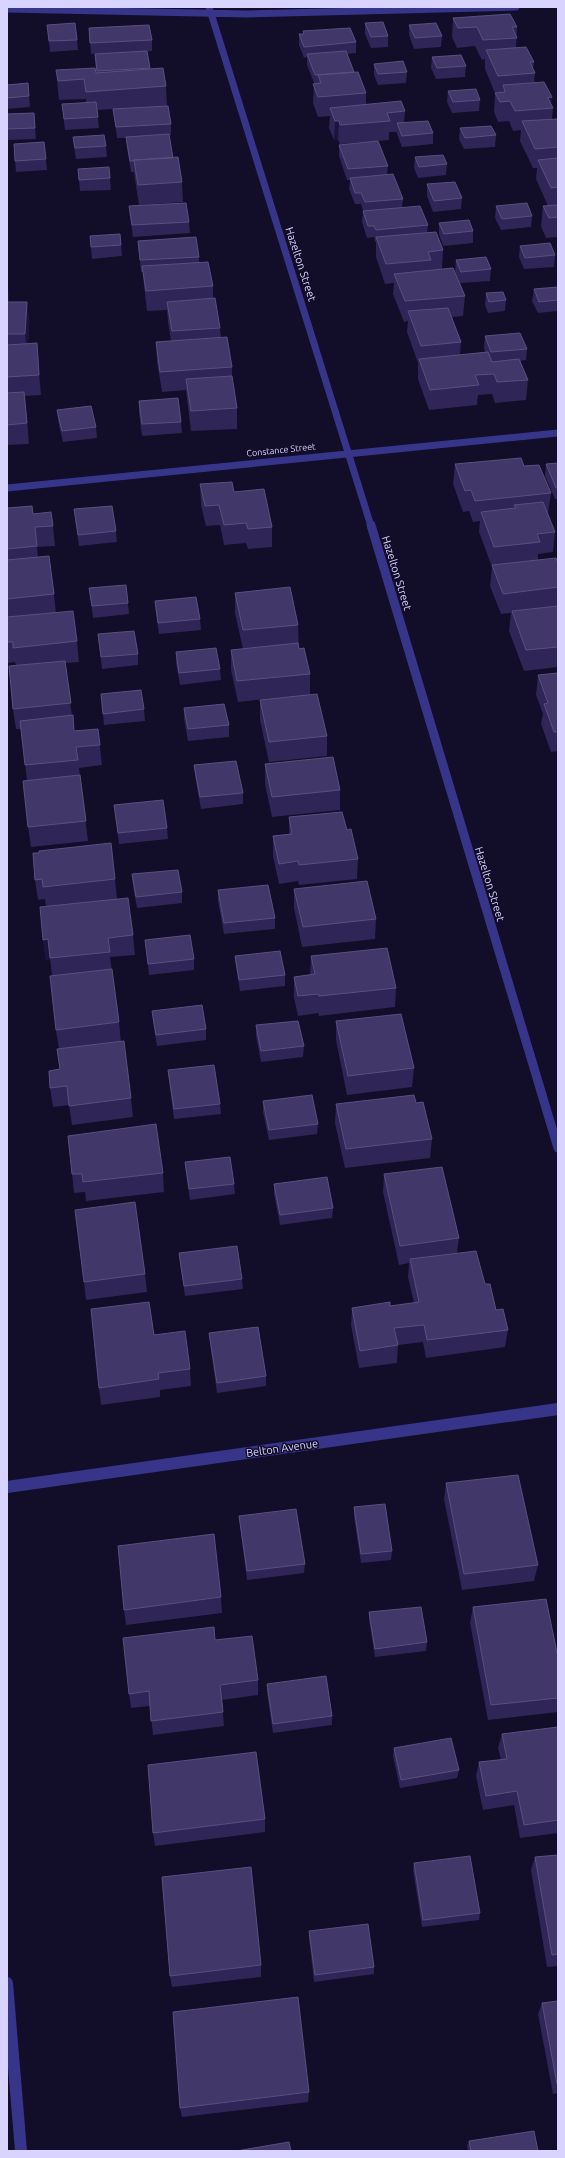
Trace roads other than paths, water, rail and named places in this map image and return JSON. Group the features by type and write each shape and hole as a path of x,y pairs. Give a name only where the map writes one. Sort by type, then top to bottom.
{"street":[{"path":"7,9 364,12 516,7"},
{"name":"Hazelton Street","path":"210,11 350,453 558,1148"},
{"name":"Constance Street","path":"7,488 558,433"},
{"name":"Belton Avenue","path":"7,1487 558,1409"},
{"path":"7,1983 21,2151"}]}
